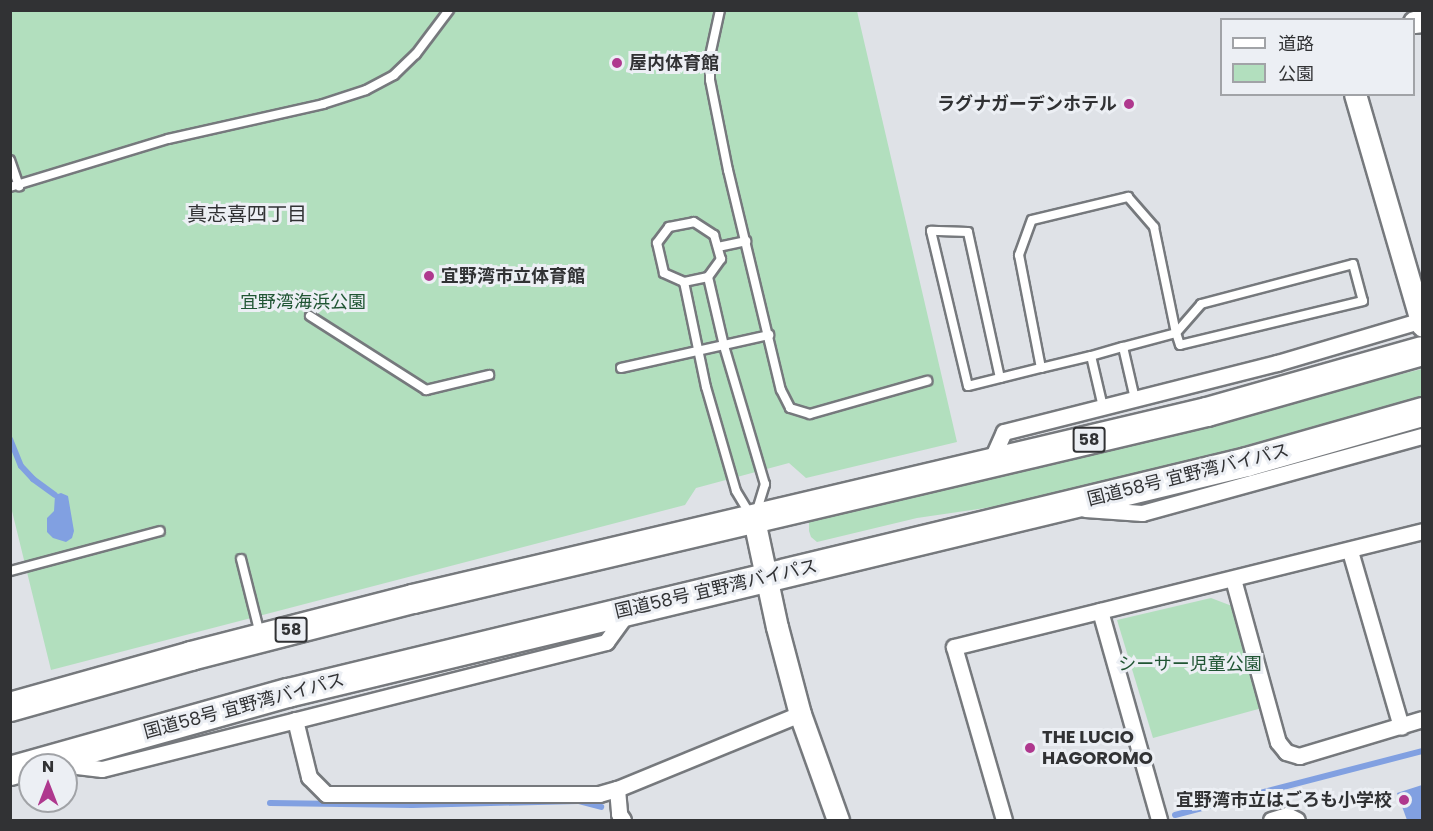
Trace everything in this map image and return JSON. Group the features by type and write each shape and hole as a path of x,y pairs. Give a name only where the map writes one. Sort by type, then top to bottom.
{"highway":[{"name":"58","path":"10,707 413,599 1207,411 1422,351"},
{"name":"国道58号 宜野湾バイパス","path":"71,753 288,693 1247,462 1422,412"}],"street":[{"path":"990,463 1004,432 1277,363 1422,322 1356,96"},
{"path":"1059,507 1142,513 1422,436"},
{"path":"754,520 800,714 838,820"},
{"path":"1004,820 954,647 1350,551 1422,531"},
{"path":"1350,551 1401,727"},
{"path":"1233,579 1278,742 1286,752 1299,756 1422,719"},
{"path":"78,766 102,769 606,642 630,609"},
{"path":"1100,610 1159,820"},
{"path":"295,720 309,777 326,794 599,794 617,789 800,714"},
{"path":"617,789 619,814 623,820"},
{"path":"1271,820 1287,815 1297,820"}],"lane":[{"path":"10,160 15,186 168,139 323,104 366,90 394,75 416,54 449,10"},
{"path":"720,10 710,56 710,80 781,390 790,408 810,414 927,381"},
{"path":"1000,378 969,232 931,231 968,386 1091,356 1176,333 1201,304 1353,264 1363,301 1180,345 1176,333 1154,227 1128,197 1032,220 1019,255 1041,368"},
{"path":"694,222 714,235 718,247 720,259 708,277 684,282 664,273 657,243 669,227 694,222"},
{"path":"718,247 746,241"},
{"path":"708,277 724,346 765,484 754,520"},
{"path":"684,282 698,351 736,492 754,520"},
{"path":"310,316 426,390 489,375"},
{"path":"621,368 769,335"},
{"path":"1123,347 1135,399"},
{"path":"1091,356 1103,407"},
{"path":"10,571 160,531"},
{"path":"241,559 261,638"}],"green space":[{"name":"宜野湾海浜公園","path":"10,11 857,11 957,442 806,478 789,463 696,488 685,505 51,670 11,507"},
{"path":"1422,369 1422,396 1201,458 1006,505 917,518 817,542 811,537 809,531 809,521 812,519"},
{"name":"シーサー児童公園","path":"1211,598 1232,606 1262,708 1153,738 1117,620"}],"water":[{"path":"61,493 68,496 74,531 72,538 66,542 53,538 47,532 47,518 54,511 55,495"},
{"path":"1422,785 1422,820 1407,820 1397,793"}],"waterway":[{"path":"10,439 21,466 33,479 55,495"},
{"path":"1175,815 1422,751"},
{"path":"270,803 412,805 579,801 601,807"}],"place":[{"name":"屋内体育館","path":"617,63"},
{"name":"ラグナガーデンホテル","path":"1129,104"},
{"name":"宜野湾市立体育館","path":"429,276"},
{"name":"THE LUCIO HAGOROMO","path":"1030,748"},
{"name":"宜野湾市立はごろも小学校","path":"1404,800"}],"district":[{"name":"真志喜四丁目","path":"247,214"}]}
